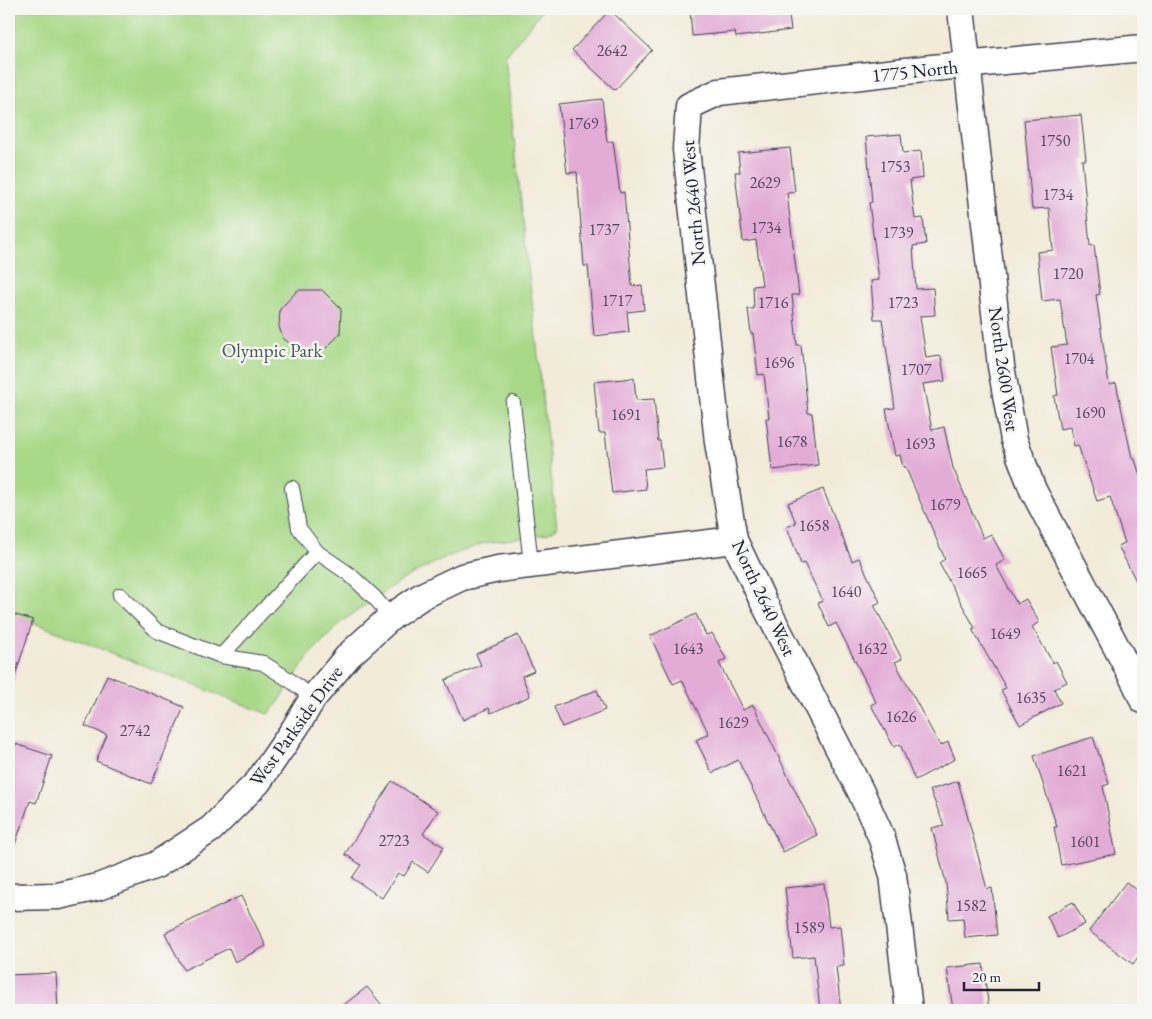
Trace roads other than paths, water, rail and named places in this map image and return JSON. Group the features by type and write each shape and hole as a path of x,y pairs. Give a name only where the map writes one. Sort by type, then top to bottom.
{"street":[{"name":"North 2600 West","path":"961,9 1001,366 1014,440 1033,490 1143,700"},
{"name":"1775 North","path":"689,106 719,92 1143,48"},
{"name":"North 2640 West","path":"689,106 686,148 718,442 734,540 763,601 860,790 881,836 893,875 909,1010"},
{"name":"West Parkside Drive","path":"9,897 58,896 98,887 156,865 211,829 258,782 313,698 349,655 390,617 422,596 462,577 498,569 734,540"}],"lane":[{"path":"513,403 531,564"},
{"path":"292,488 299,528 317,552 349,574 374,598 390,617"},
{"path":"221,656 317,552"},
{"path":"120,595 158,632 221,656 263,663 313,698"}],"park label":[{"name":"Olympic Park","path":"272,350"}]}
